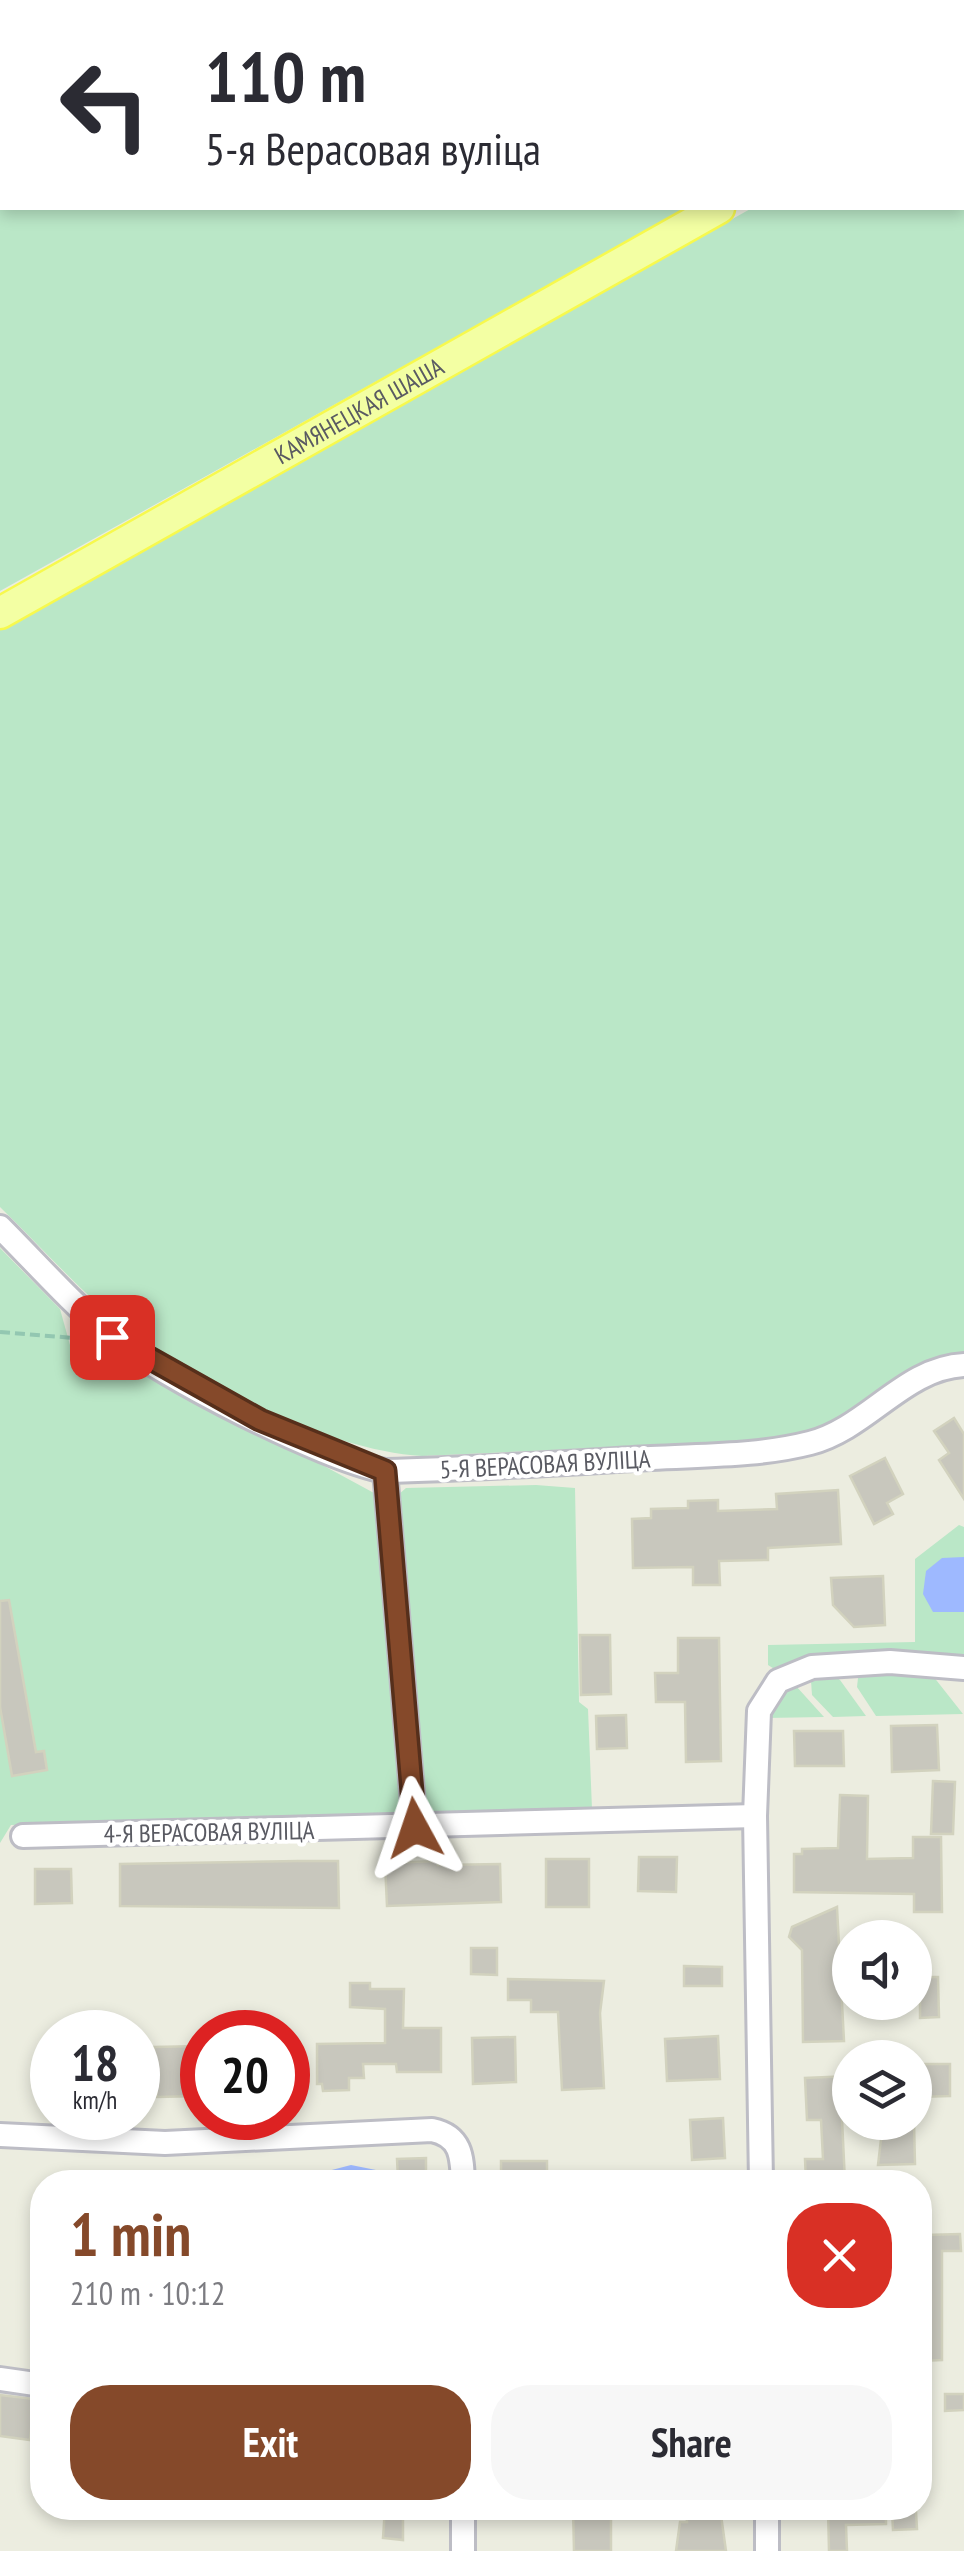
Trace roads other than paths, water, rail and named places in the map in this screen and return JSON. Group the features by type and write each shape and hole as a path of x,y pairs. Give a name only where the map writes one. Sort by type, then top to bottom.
{"main road":[{"name":"КАМЯНЕЦКАЯ ШАША","path":"0,613 715,210"}],"street":[{"name":"5-Я ВЕРАСОВАЯ ВУЛІЦА","path":"0,1227 90,1317 137,1354 260,1420 385,1471 739,1453 813,1442 870,1413 922,1375 944,1366 964,1365"},
{"path":"385,1471 415,1828"},
{"path":"761,2170 755,1816 759,1710 770,1688 800,1670 890,1662 964,1668"},
{"name":"4-Я ВЕРАСОВАЯ ВУЛІЦА","path":"23,1836 755,1816"},
{"path":"0,2135 165,2142 432,2130 447,2133 457,2143 462,2170"},
{"path":"0,2379 30,2383"},
{"path":"462,2520 463,2551"},
{"path":"766,2520 767,2551"}],"water":[{"path":"964,1557 964,1612 933,1612 923,1594 926,1571 942,1558"},
{"path":"351,2165 376,2170 332,2170"}]}
